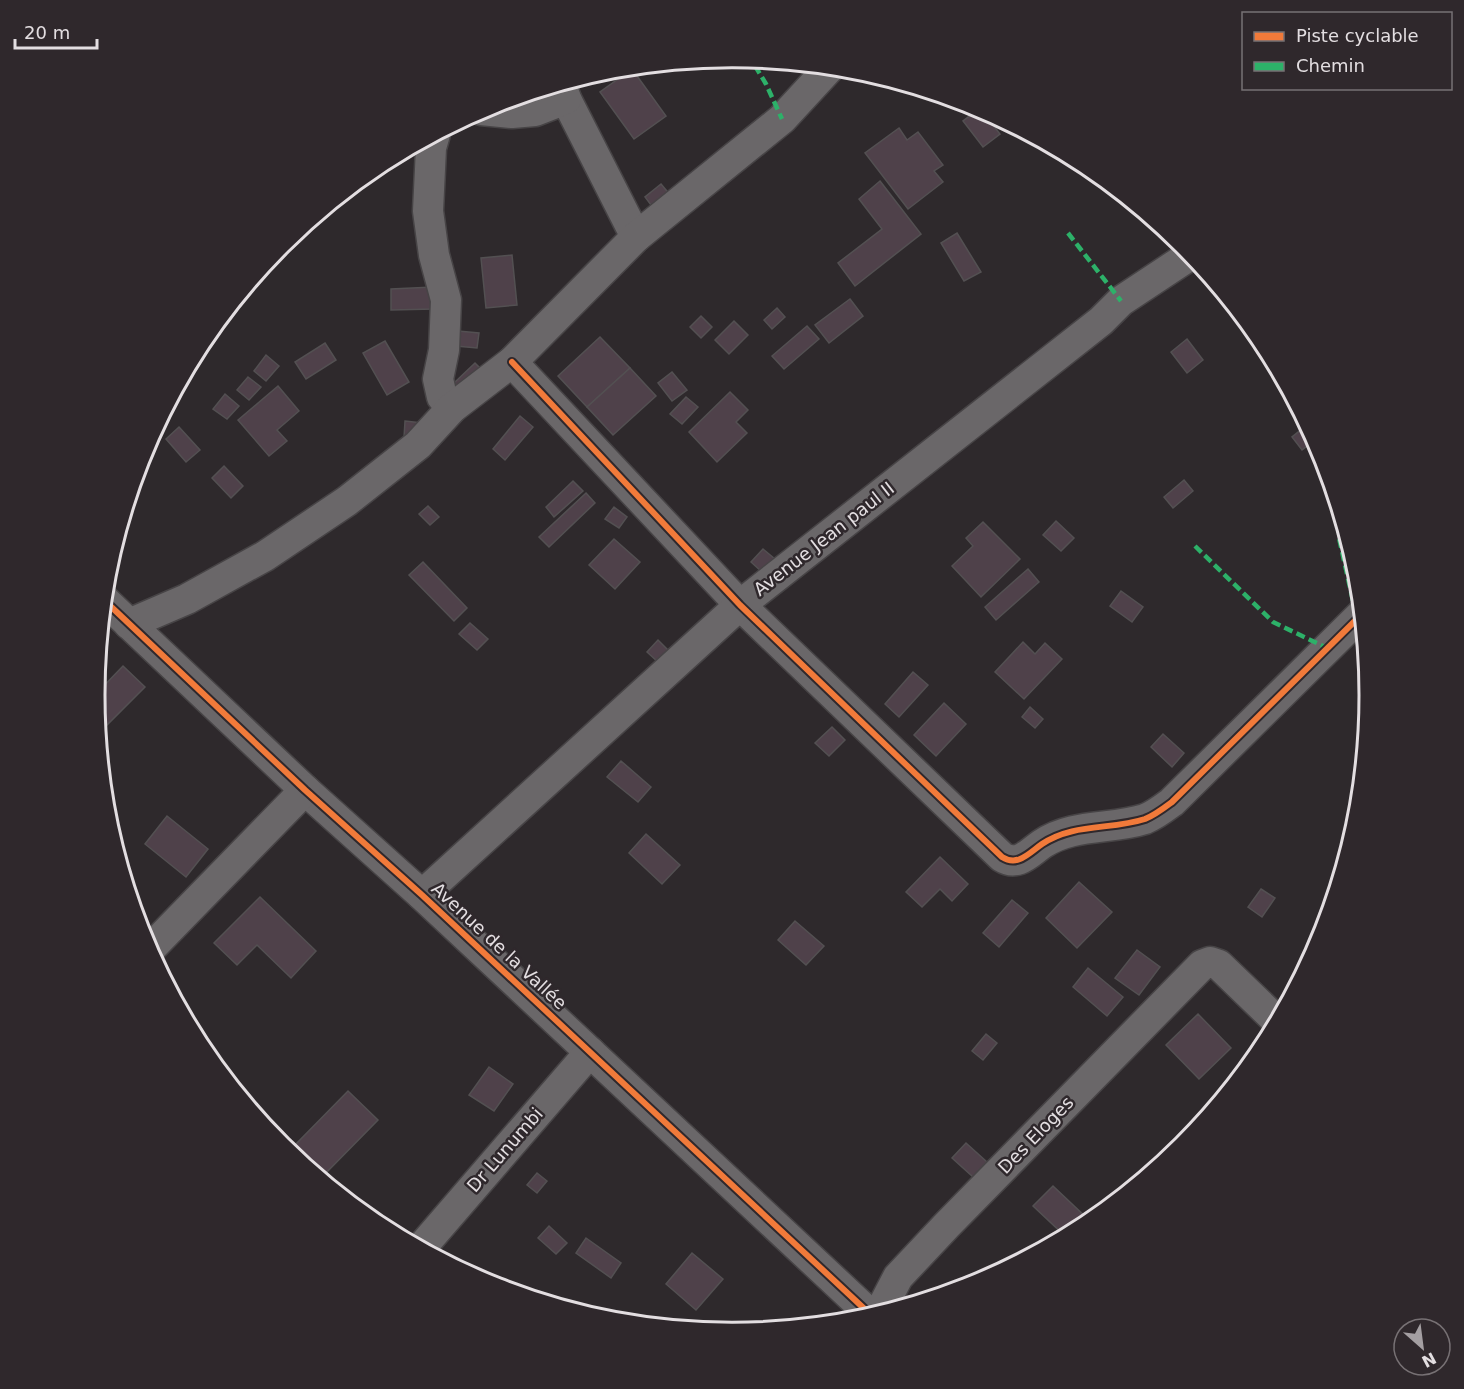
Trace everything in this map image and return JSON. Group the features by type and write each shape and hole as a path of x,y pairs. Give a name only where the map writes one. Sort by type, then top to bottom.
{"street":[{"path":"129,624 187,598 265,556 347,501 418,445 452,408 512,362 636,237 782,119 823,75"},
{"path":"563,91 636,237"},
{"path":"500,112 535,111 563,91"},
{"path":"432,145 428,211 434,255 446,300 444,350 438,379 442,397 452,408"},
{"name":"Avenue Jean paul II","path":"422,895 740,605 1092,328 1121,301 1183,260"},
{"path":"512,362 740,605 1002,857 1012,861 1022,859 1047,841 1066,833 1136,821 1154,815 1172,802 1355,621"},
{"name":"Avenue de la Vallée","path":"111,607 305,790 422,895 863,1307"},
{"path":"157,942 305,790"},
{"name":"Des Eloges","path":"885,1302 898,1277 1202,966 1210,962 1218,965 1271,1015"},
{"name":"Dr Lunumbi","path":"427,1242 590,1052"}],"building":[{"path":"637,75 666,116 634,139 600,92 619,78"},
{"path":"971,115 993,125 1000,134 983,147 963,121"},
{"path":"899,128 907,140 918,132 943,165 934,171 943,182 908,209 865,153"},
{"path":"880,181 921,234 855,286 838,263 882,229 859,199"},
{"path":"661,184 671,196 654,209 645,197"},
{"path":"957,233 981,272 964,281 941,243"},
{"path":"512,255 517,305 486,308 481,258"},
{"path":"433,287 434,309 391,310 391,289"},
{"path":"850,299 863,316 829,343 815,325"},
{"path":"777,308 785,317 772,329 764,320"},
{"path":"701,316 712,327 701,338 690,327"},
{"path":"734,321 748,335 729,354 715,340"},
{"path":"807,326 819,339 784,369 772,356"},
{"path":"458,331 479,333 477,348 456,346"},
{"path":"600,337 630,368 587,407 558,376"},
{"path":"1187,339 1203,360 1187,373 1171,352"},
{"path":"385,341 409,382 387,395 363,353"},
{"path":"325,343 336,360 306,379 295,362"},
{"path":"266,355 279,366 266,381 254,371"},
{"path":"475,363 485,373 464,393 454,383"},
{"path":"630,368 656,396 613,435 587,407"},
{"path":"672,372 687,390 672,401 658,383"},
{"path":"248,377 261,387 249,400 237,390"},
{"path":"278,386 299,411 277,430 287,441 269,456 238,420"},
{"path":"730,392 748,410 736,422 747,433 717,462 689,432"},
{"path":"225,394 239,406 227,419 213,409"},
{"path":"686,397 698,407 682,424 670,414"},
{"path":"520,416 533,427 505,460 493,449"},
{"path":"405,421 423,423 404,438"},
{"path":"179,427 200,450 186,462 166,439"},
{"path":"1300,431 1307,446 1302,450 1292,437"},
{"path":"224,466 243,486 231,498 212,478"},
{"path":"1184,480 1193,491 1173,508 1164,497"},
{"path":"573,481 583,491 554,517 546,507"},
{"path":"586,493 595,503 549,547 539,537"},
{"path":"428,506 439,517 430,525 419,514"},
{"path":"614,507 627,517 619,528 605,519"},
{"path":"1056,521 1074,538 1061,551 1043,535"},
{"path":"983,522 1020,559 981,597 952,566 973,546 966,538"},
{"path":"614,539 640,562 615,589 589,565"},
{"path":"763,549 775,559 762,572 751,562"},
{"path":"423,562 467,608 454,621 409,575"},
{"path":"1028,569 1039,582 996,620 985,607"},
{"path":"1121,591 1143,607 1132,622 1110,606"},
{"path":"470,623 488,639 477,650 459,634"},
{"path":"658,640 669,651 659,663 647,652"},
{"path":"1023,642 1035,654 1045,643 1062,659 1024,699 995,672"},
{"path":"123,666 145,687 106,726 105,694 105,684"},
{"path":"913,672 928,685 899,717 885,704"},
{"path":"944,703 966,724 936,756 914,735"},
{"path":"1030,707 1043,719 1035,728 1022,717"},
{"path":"832,727 845,740 829,756 815,743"},
{"path":"1163,734 1184,753 1172,767 1151,747"},
{"path":"621,761 651,787 638,802 607,777"},
{"path":"167,816 208,849 186,877 145,844"},
{"path":"646,834 680,865 662,884 629,853"},
{"path":"940,857 968,884 952,901 940,889 922,907 906,892"},
{"path":"1079,882 1112,912 1077,948 1046,918"},
{"path":"1261,889 1275,898 1262,917 1248,907"},
{"path":"260,897 316,951 291,978 257,945 237,965 214,943"},
{"path":"1012,900 1028,913 999,947 983,933"},
{"path":"795,921 824,946 806,965 778,940"},
{"path":"1137,950 1160,967 1139,995 1115,978"},
{"path":"1088,968 1123,997 1107,1016 1073,987"},
{"path":"1198,1014 1231,1048 1199,1079 1166,1045"},
{"path":"986,1034 997,1043 983,1060 972,1051"},
{"path":"489,1067 513,1084 494,1111 469,1095"},
{"path":"348,1091 378,1120 327,1172 296,1144"},
{"path":"966,1143 987,1162 973,1177 952,1158"},
{"path":"537,1173 547,1181 537,1193 527,1185"},
{"path":"1053,1186 1083,1214 1058,1229 1033,1206"},
{"path":"549,1226 567,1243 556,1254 538,1238"},
{"path":"586,1238 621,1263 611,1278 576,1253"},
{"path":"692,1253 723,1279 696,1310 666,1284"}],"marked path":[{"path":"757,69 782,119"},
{"path":"1068,233 1121,301"},
{"path":"1339,537 1348,581"},
{"path":"1195,546 1273,622 1327,648"}],"cycle path":[{"path":"512,362 740,605 1002,857 1008,860 1023,858 1054,837 1066,833 1145,819 1163,809 1355,621"},
{"path":"111,607 305,790 422,895 863,1307"}]}
